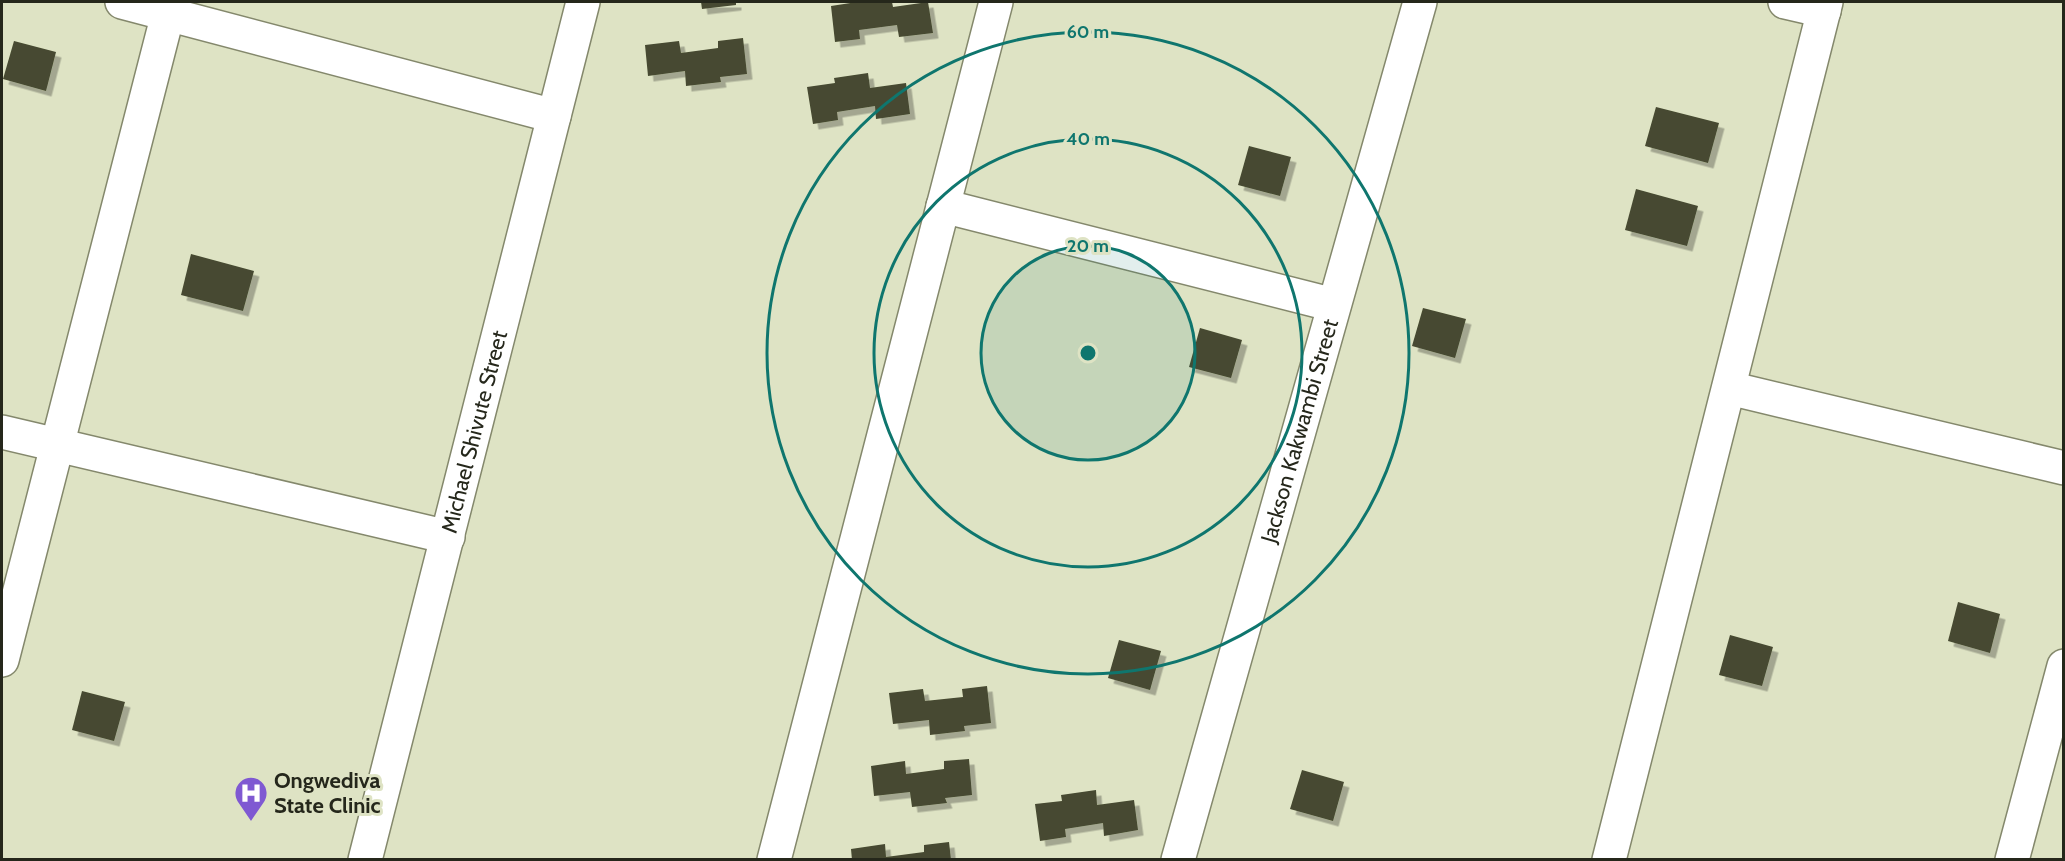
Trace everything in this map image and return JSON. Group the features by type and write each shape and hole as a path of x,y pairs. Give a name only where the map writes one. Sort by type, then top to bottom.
{"street":[{"path":"122,2 170,8 554,116"},
{"name":"Michael Shivute Street","path":"365,860 583,2"},
{"path":"774,860 996,2"},
{"name":"Jackson Kakwambi Street","path":"1178,860 1420,2"},
{"path":"1609,860 1825,6 1785,2"},
{"path":"2,660 170,8"},
{"path":"944,206 1334,305"},
{"path":"1729,388 2064,468"},
{"path":"2,432 448,537"},
{"path":"2012,860 2064,666"}],"building":[{"path":"701,2 736,2 736,5 702,9"},
{"path":"857,2 892,2 893,7 928,2 933,33 899,37 897,25 859,30 860,39 835,42 831,6"},
{"path":"743,38 747,74 720,77 721,82 686,86 685,71 648,76 645,45 679,41 681,53 718,48 718,41"},
{"path":"14,41 56,52 46,91 3,79"},
{"path":"868,73 870,88 906,83 910,114 876,119 875,106 837,112 838,120 813,124 807,87 835,83 834,78"},
{"path":"1656,107 1719,123 1708,163 1645,146"},
{"path":"1249,146 1291,157 1280,196 1238,185"},
{"path":"1636,189 1698,206 1687,246 1625,230"},
{"path":"191,254 254,271 243,311 181,295"},
{"path":"1423,308 1466,319 1455,358 1412,346"},
{"path":"1200,328 1242,340 1231,378 1189,367"},
{"path":"1958,602 2000,614 1990,653 1948,641"},
{"path":"1730,635 1773,647 1762,686 1719,675"},
{"path":"1119,640 1161,651 1150,690 1108,678"},
{"path":"987,686 991,723 964,726 965,731 930,735 929,720 893,724 889,693 923,689 925,701 963,697 962,689"},
{"path":"82,691 125,702 114,741 72,730"},
{"path":"969,759 972,795 945,798 947,803 912,807 910,792 874,796 871,766 905,761 906,774 944,769 944,761"},
{"path":"1302,770 1344,782 1333,821 1290,809"},
{"path":"1096,790 1097,805 1134,800 1138,830 1104,836 1103,823 1065,829 1066,837 1040,841 1035,804 1062,801 1061,795"},
{"path":"949,842 951,860 852,860 851,849 885,844 886,857 924,852 924,845"}],"place":[{"name":"Ongwediva State Clinic","path":"251,822"}]}
